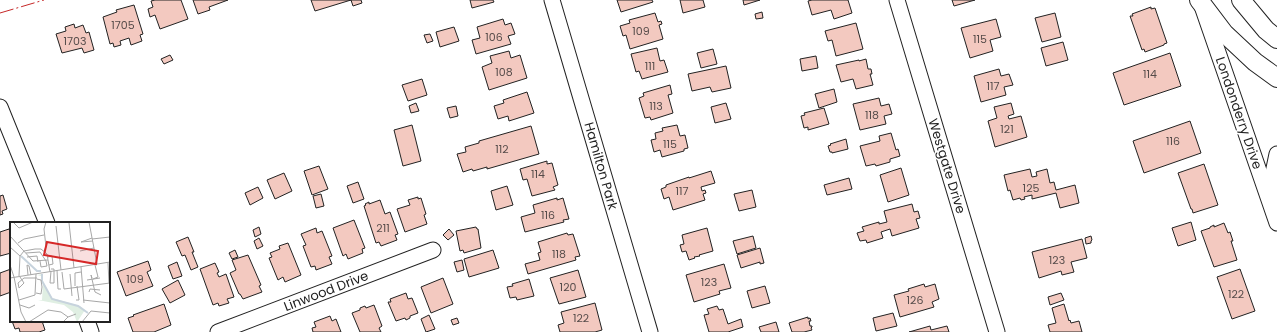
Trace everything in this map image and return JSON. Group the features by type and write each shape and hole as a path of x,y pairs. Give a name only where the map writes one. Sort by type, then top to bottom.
{"street":[{"name":"Hamilton Park","path":"552,0 650,332"},
{"name":"Westgate Drive","path":"897,0 996,332"},
{"path":"1241,0 1266,30 1277,39"},
{"path":"1200,1 1224,33 1256,62 1277,78"},
{"name":"Londonderry Drive","path":"1200,1 1277,223"},
{"path":"0,107 47,222"},
{"name":"Londonderry Drive","path":"1277,154 1272,178 1273,200 1277,218"},
{"name":"Linwood Drive","path":"218,332 433,250"},
{"path":"87,322 91,332"}],"building":[{"path":"181,0 188,19 160,29 155,15 150,17 148,9 153,7 151,1"},
{"path":"193,0 228,0 209,7 210,10 198,14"},
{"path":"311,0 351,0 315,11"},
{"path":"351,0 361,0 362,3 353,6"},
{"path":"470,0 493,0 494,2 472,8"},
{"path":"617,0 652,0 653,2 621,12"},
{"path":"680,0 703,0 705,7 683,13"},
{"path":"743,0 760,0 744,5"},
{"path":"848,0 852,13 834,19 831,10 812,15 808,1"},
{"path":"952,0 975,0 954,6"},
{"path":"134,5 143,34 140,35 142,41 131,45 129,38 120,41 121,45 114,47 113,43 110,44 103,17 117,12 116,10"},
{"path":"1151,7 1151,9 1155,8 1167,43 1145,52 1144,49 1142,50 1130,16"},
{"path":"762,12 763,18 756,19 755,14"},
{"path":"655,13 658,22 661,21 662,24 659,25 663,39 630,49 626,35 623,36 620,26 630,23 629,20"},
{"path":"1055,13 1061,37 1042,42 1035,18"},
{"path":"503,19 505,25 511,23 515,34 508,36 511,44 476,54 472,40 480,38 477,27"},
{"path":"996,19 1001,37 990,40 993,51 970,58 961,28"},
{"path":"856,23 863,49 836,56 832,40 828,41 825,31"},
{"path":"74,24 75,28 83,25 86,33 89,32 94,50 84,53 82,48 62,53 56,34 66,31 65,27"},
{"path":"454,27 459,41 440,47 436,32"},
{"path":"430,34 433,41 427,43 424,35"},
{"path":"1063,42 1068,60 1046,66 1041,48"},
{"path":"657,48 660,61 664,60 668,72 642,79 639,71 636,72 631,54"},
{"path":"713,49 717,64 701,68 697,53"},
{"path":"509,51 511,58 520,55 527,78 489,90 482,67 492,63 490,56"},
{"path":"1170,53 1181,86 1124,105 1113,73"},
{"path":"170,55 173,60 164,64 161,59"},
{"path":"816,56 818,68 802,71 800,59"},
{"path":"866,59 868,69 871,69 872,74 870,74 873,85 856,89 853,79 841,82 836,65"},
{"path":"726,66 731,88 712,92 710,87 692,91 688,74"},
{"path":"999,69 1001,76 1009,74 1013,85 1004,87 1006,95 981,102 974,76"},
{"path":"422,79 427,95 408,101 402,85"},
{"path":"670,85 672,94 668,95 673,113 651,120 650,117 645,118 639,98 644,96 643,93"},
{"path":"834,89 837,102 819,108 815,94"},
{"path":"527,92 534,113 509,121 508,116 498,119 494,106 504,103 503,100"},
{"path":"879,98 881,106 889,104 892,114 884,116 886,124 860,130 853,104"},
{"path":"416,103 419,111 411,113 409,106"},
{"path":"726,103 731,119 715,123 711,107"},
{"path":"1011,103 1014,114 1008,116 1009,119 1021,116 1027,137 995,147 988,121 997,118 994,107"},
{"path":"456,106 458,116 450,118 447,108"},
{"path":"824,108 829,124 808,130 808,127 804,128 801,116 805,115 804,113"},
{"path":"1190,121 1201,153 1144,173 1133,141"},
{"path":"412,125 421,161 403,166 394,130"},
{"path":"677,125 680,136 685,135 688,148 684,149 684,151 662,157 660,150 654,152 651,140 656,139 655,133 663,131 662,128"},
{"path":"531,126 539,154 487,169 487,167 463,172 457,154 466,152 465,147 479,143 479,141"},
{"path":"891,133 896,150 898,149 900,156 890,159 890,162 876,166 875,164 866,166 860,146 880,141 879,136"},
{"path":"846,139 848,149 832,153 830,152 828,146 831,145 830,144"},
{"path":"547,161 547,164 552,163 558,185 553,187 555,190 532,196 527,179 523,180 520,169"},
{"path":"1204,164 1218,205 1193,213 1178,173"},
{"path":"319,166 328,189 312,195 304,171"},
{"path":"901,168 909,195 888,202 880,175"},
{"path":"1030,169 1032,177 1037,176 1036,172 1047,169 1050,183 1054,182 1056,190 1075,185 1079,203 1060,208 1056,193 1032,199 1032,195 1024,197 1025,199 1021,200 1020,198 1013,200 1010,190 1008,191 1004,175"},
{"path":"711,171 715,183 701,187 702,191 705,190 706,193 703,194 705,200 673,210 669,197 664,199 661,189 666,187 666,185"},
{"path":"284,173 292,191 275,199 267,180"},
{"path":"849,178 852,189 827,195 824,185"},
{"path":"358,182 364,199 353,203 347,186"},
{"path":"507,186 513,205 496,210 491,191"},
{"path":"258,187 263,198 250,205 245,193"},
{"path":"752,190 756,207 739,211 734,194"},
{"path":"321,194 324,206 316,208 313,196"},
{"path":"3,195 7,209 2,211 3,214 0,215 0,196"},
{"path":"418,197 418,199 421,198 426,214 424,215 427,224 405,232 397,209 410,205 408,200"},
{"path":"557,198 557,200 563,198 569,219 563,220 564,222 525,232 521,217 535,213 533,205"},
{"path":"380,200 385,214 390,212 398,234 395,235 397,240 381,246 379,242 376,243 364,206 369,202 369,204"},
{"path":"912,204 914,212 918,211 920,218 916,219 919,228 892,236 890,229 881,232 883,238 867,243 866,240 860,241 857,233 864,231 862,227 879,222 879,224 887,222 884,211"},
{"path":"354,220 365,248 362,249 363,253 348,259 346,254 343,256 333,228"},
{"path":"1191,222 1196,240 1178,246 1172,228"},
{"path":"1224,223 1228,233 1230,232 1233,241 1231,241 1237,260 1214,267 1201,231 1214,225 1214,227"},
{"path":"259,227 261,234 255,237 253,230"},
{"path":"476,227 478,229 481,248 464,253 463,250 460,251 456,231"},
{"path":"316,228 317,233 322,231 332,256 329,257 332,264 316,270 315,266 311,267 303,246 306,245 301,234"},
{"path":"707,228 713,251 689,260 686,251 682,252 680,245 684,244 682,235"},
{"path":"9,229 10,232 10,253 0,256 0,232"},
{"path":"449,229 454,235 448,240 443,235"},
{"path":"567,233 568,235 573,234 580,256 575,257 576,260 528,274 525,264 540,260 538,253 541,252 538,242"},
{"path":"753,236 756,248 737,254 733,241"},
{"path":"1091,236 1091,243 1086,244 1085,238"},
{"path":"188,237 198,267 191,270 185,255 182,256 176,242"},
{"path":"259,238 263,246 257,249 254,241"},
{"path":"1082,239 1087,258 1071,262 1074,272 1062,275 1061,271 1039,278 1032,252"},
{"path":"288,243 301,275 285,282 283,277 278,280 269,258 272,257 270,253 280,249 279,246"},
{"path":"760,248 764,263 760,264 760,262 741,268 737,255"},
{"path":"235,250 238,257 232,259 229,253"},
{"path":"493,250 499,268 469,277 464,259"},
{"path":"248,255 261,285 259,286 262,292 243,299 239,294 230,273 236,270 232,260"},
{"path":"462,260 464,270 457,272 454,262"},
{"path":"148,261 151,270 147,272 153,286 126,296 117,272"},
{"path":"177,262 182,276 173,279 168,266"},
{"path":"215,263 219,272 217,273 219,277 226,274 234,297 227,299 229,303 219,306 218,303 213,305 200,269"},
{"path":"724,264 731,288 719,291 720,294 694,302 686,275"},
{"path":"10,269 10,292 0,296 0,273"},
{"path":"1240,269 1255,311 1232,319 1217,277"},
{"path":"578,270 586,297 559,304 550,278"},
{"path":"443,278 453,304 431,313 421,287"},
{"path":"529,279 534,296 517,300 516,297 510,298 507,287"},
{"path":"178,280 185,295 170,303 162,289"},
{"path":"924,284 925,287 935,284 939,299 932,302 934,307 900,317 894,295 909,291 908,289"},
{"path":"765,286 770,303 752,308 747,291"},
{"path":"406,293 408,299 412,298 418,313 410,316 410,318 406,320 405,318 396,321 388,302 391,302 390,299"},
{"path":"1061,293 1064,300 1050,305 1048,297"},
{"path":"595,303 602,330 595,332 560,332 558,325 564,323 561,312"},
{"path":"164,304 171,325 154,332 133,332 128,318"},
{"path":"1064,304 1069,321 1070,320 1071,323 1079,321 1082,332 1050,332 1048,325 1056,323 1052,308"},
{"path":"374,305 382,326 379,328 381,332 360,332 352,313 365,306 366,308"},
{"path":"717,306 719,310 723,309 728,324 741,319 743,327 728,332 709,332 704,315 709,314 707,309"},
{"path":"893,313 897,326 876,331 873,318"},
{"path":"429,315 435,329 426,332 421,319"},
{"path":"330,316 332,321 336,319 341,332 313,332 312,328 316,327 314,322"},
{"path":"808,317 811,321 809,321 810,326 812,326 812,330 792,332 789,323"},
{"path":"457,318 459,323 453,325 451,320"},
{"path":"12,322 42,322 45,330 39,332 20,332 19,328 15,329"},
{"path":"776,322 779,332 761,332 759,327"},
{"path":"930,326 931,330 947,326 949,332 909,332"}],"power":[{"path":"0,13 44,0"}]}
